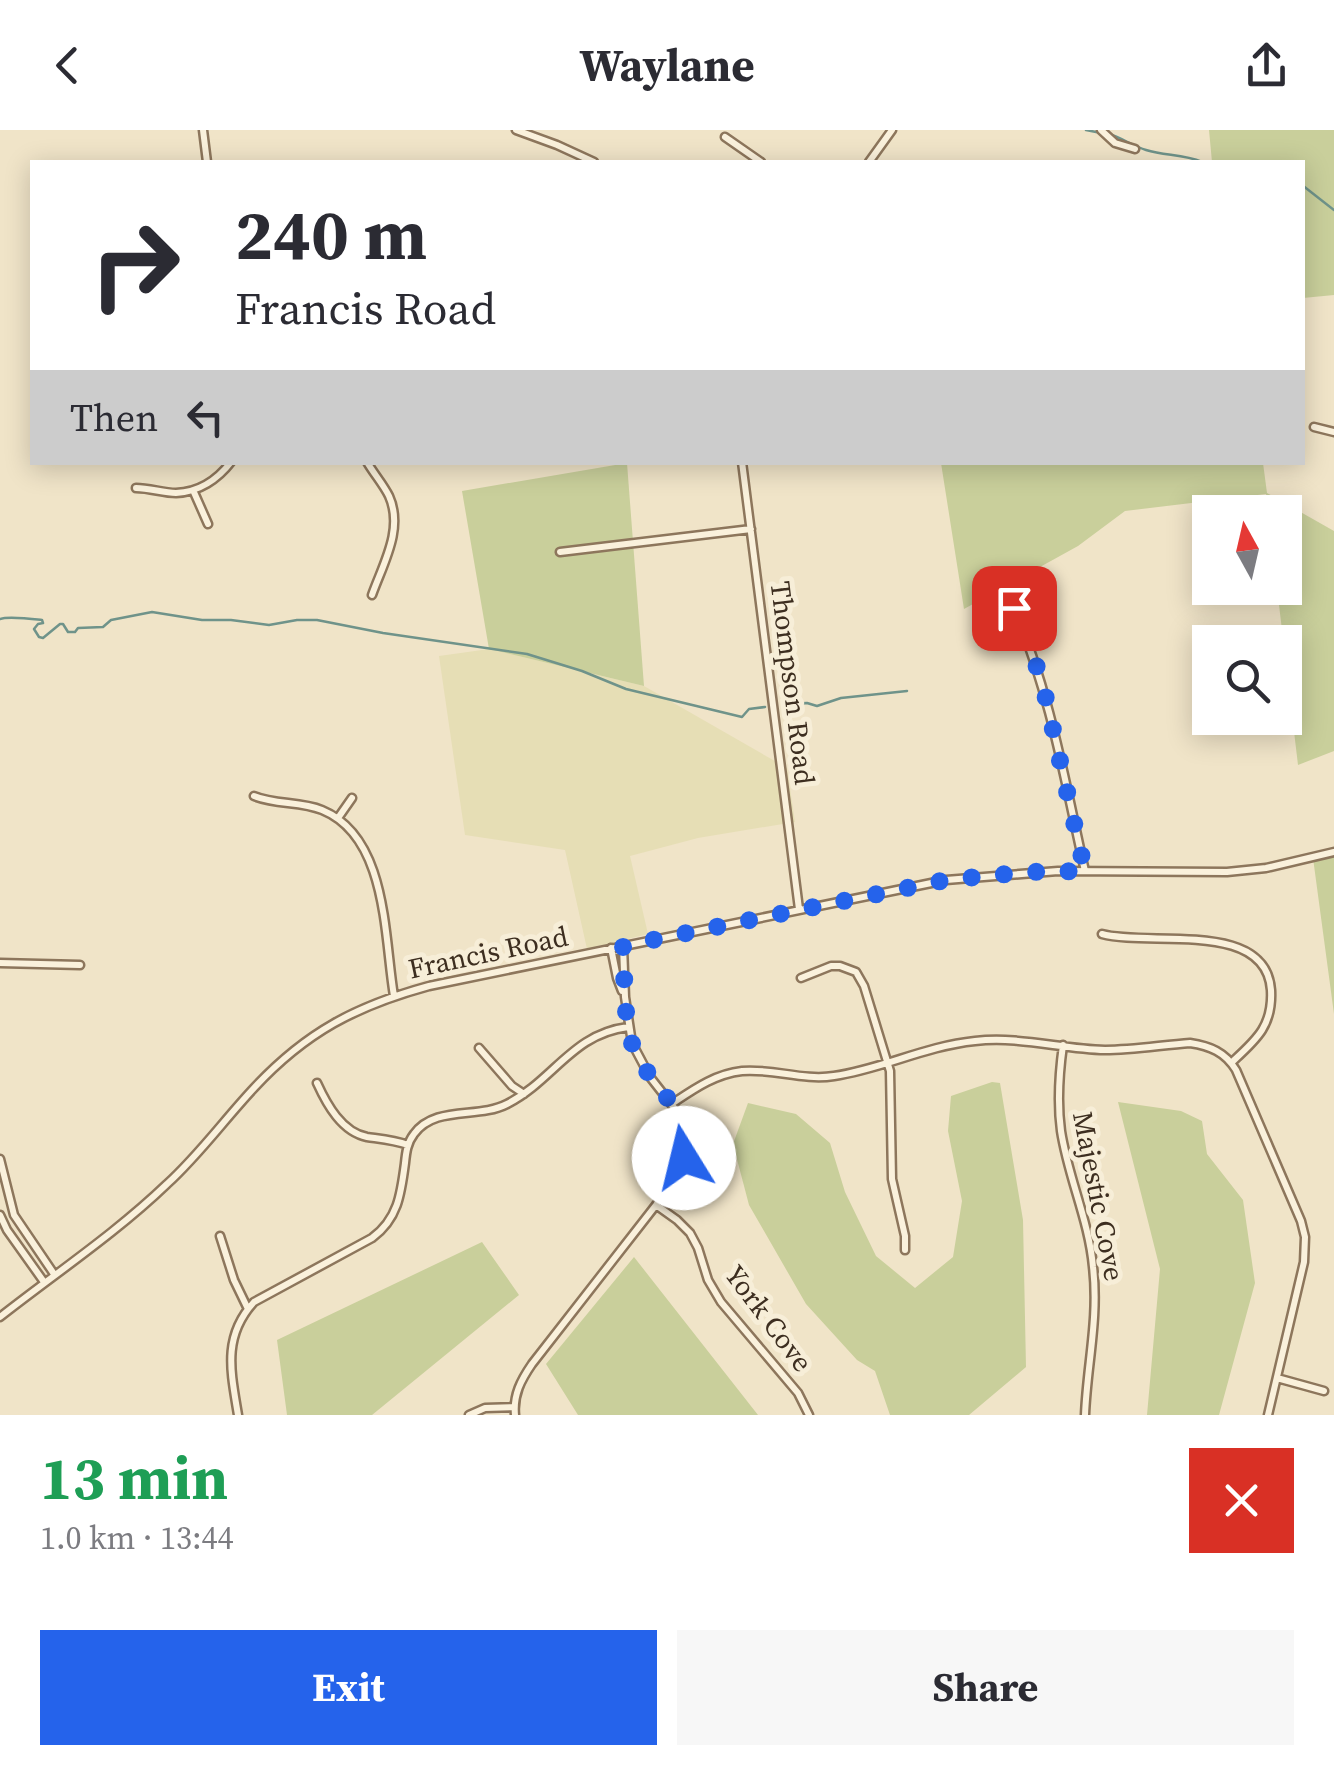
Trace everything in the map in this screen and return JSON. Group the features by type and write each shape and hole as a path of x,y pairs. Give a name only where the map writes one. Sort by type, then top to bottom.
{"street":[{"path":"203,130 208,160"},
{"path":"516,130 590,160"},
{"path":"870,160 892,130"},
{"path":"1101,130 1115,143 1135,149"},
{"path":"725,138 758,160"},
{"path":"1314,427 1334,432"},
{"path":"136,488 174,493 193,490 215,480 228,465"},
{"path":"369,465 386,490 395,518 390,546 372,595"},
{"name":"Thompson Road","path":"742,465 799,909"},
{"path":"193,490 208,524"},
{"path":"560,552 751,529"},
{"path":"1014,608 1044,690 1085,871"},
{"path":"254,796 312,807 338,818 356,836 372,866 380,899 394,996"},
{"path":"338,818 352,798"},
{"name":"Francis Road","path":"0,1317 168,1184 285,1057 334,1022 370,1004 429,986 946,880 1027,872 1227,872 1266,868 1334,852"},
{"path":"1102,934 1119,939 1225,942 1248,950 1270,984 1271,1007 1266,1026 1232,1062"},
{"path":"469,1415 485,1408 514,1411 521,1381 532,1364 680,1170 687,1146 684,1126 673,1103 638,1058 628,1026 623,946"},
{"path":"611,948 625,997"},
{"path":"0,964 80,966"},
{"path":"801,978 831,966 849,968 864,986 892,1080 892,1179 905,1250"},
{"path":"238,1415 232,1346 236,1327 254,1302 372,1238 386,1226 401,1196 408,1146 414,1132 438,1116 503,1106 547,1076 582,1042 613,1028 628,1026"},
{"path":"673,1103 712,1079 744,1071 827,1077 944,1044 981,1040 1013,1039 1106,1050 1190,1043 1218,1051 1232,1062 1302,1221 1304,1262 1268,1415"},
{"name":"Majestic Cove","path":"1063,1045 1058,1098 1062,1134 1088,1238 1095,1290 1096,1317 1085,1415"},
{"path":"480,1048 512,1086 524,1094"},
{"path":"317,1084 331,1109 350,1130 408,1146"},
{"path":"0,1159 14,1216 54,1274"},
{"name":"York Cove","path":"656,1205 690,1234 721,1302 798,1393 809,1415"},
{"path":"0,1215 6,1230 44,1282"},
{"path":"220,1236 248,1309"},
{"path":"1277,1378 1324,1391"}],"shaded area":[{"path":"489,649 644,686 787,768 795,822 698,838 630,856 648,934 587,949 565,850 465,835 439,656"}],"green space":[{"path":"1209,130 1334,130 1334,295 1305,298 1305,160 1212,160"},
{"path":"627,465 644,686 489,649 462,491"},
{"path":"941,465 1263,465 1271,495 1192,495 1192,503 1125,511 1078,546 964,609"},
{"path":"1302,513 1334,531 1334,751 1298,765 1294,735 1302,735 1302,625 1281,625 1279,605 1302,605"},
{"path":"1334,851 1334,1014 1313,858"},
{"path":"992,1082 1000,1083 1023,1220 1026,1367 969,1415 890,1415 875,1371 857,1360 806,1304 749,1205 733,1144 748,1103 796,1114 830,1143 845,1192 876,1256 915,1288 953,1257 962,1201 948,1131 951,1096"},
{"path":"1118,1102 1181,1111 1202,1121 1207,1154 1243,1200 1255,1283 1219,1415 1147,1415 1160,1269"},
{"path":"482,1242 519,1295 372,1415 287,1415 277,1340"},
{"path":"634,1257 758,1415 578,1415 546,1364"}],"waterway":[{"path":"1086,130 1101,133"},
{"path":"1109,134 1146,150 1195,160"},
{"path":"1305,187 1334,210"},
{"path":"0,619 42,620 34,629 43,638 60,624 68,632 75,632 78,628 103,627 111,620 152,612 269,625 317,620 527,654 626,689 742,717 749,709 765,707"},
{"path":"786,704 817,706 841,698 907,691"}],"route":[{"path":"684,1158 686,1136 679,1114 650,1077 632,1043 623,946 946,880 1085,871 1044,690 1014,608"}]}
